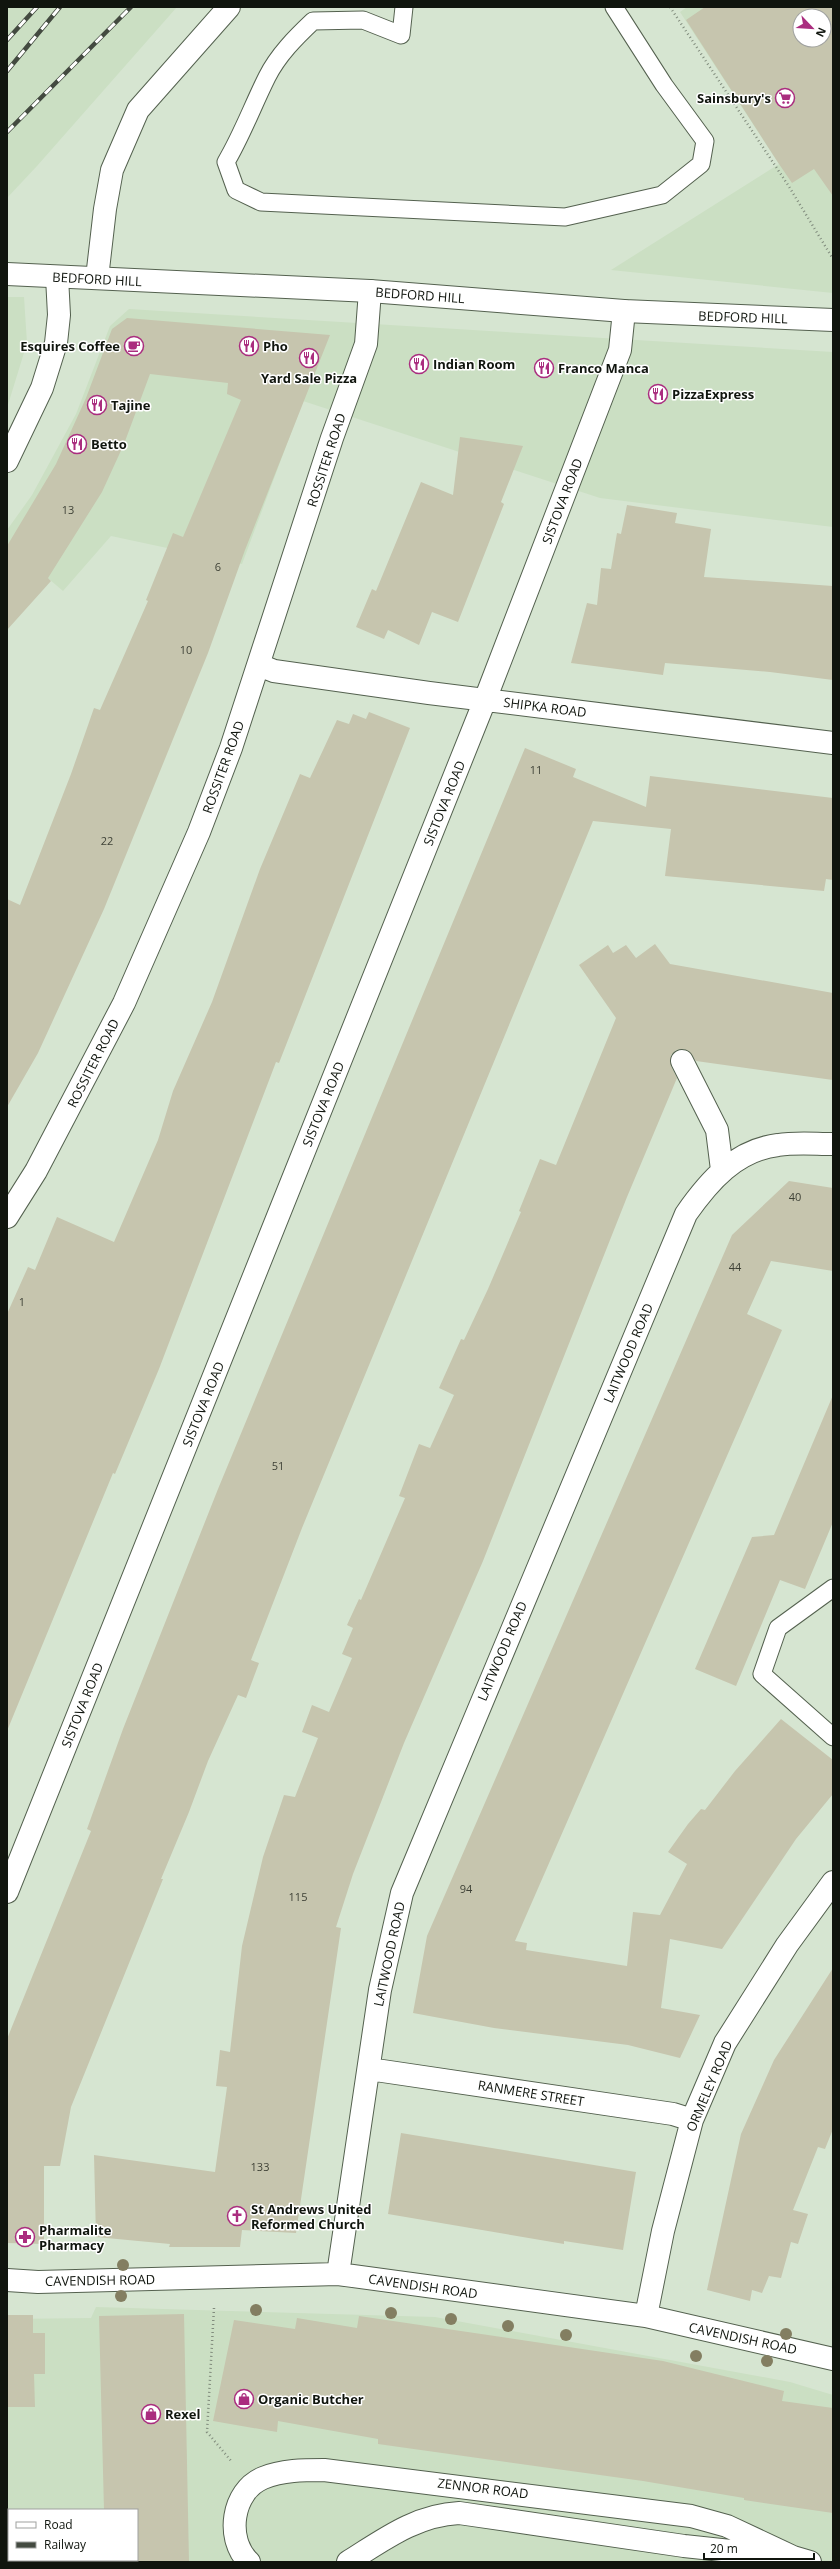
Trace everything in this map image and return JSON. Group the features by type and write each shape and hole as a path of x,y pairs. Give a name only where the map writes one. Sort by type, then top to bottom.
{"street":[{"path":"97,278 104,209 112,170 138,110 229,7"},
{"name":"BEDFORD HILL","path":"7,274 370,291 624,311 833,320"},
{"path":"7,461 42,388 56,343 59,315 57,277"},
{"name":"ROSSITER ROAD","path":"7,1216 36,1171 124,1003 199,832 259,665 332,438 366,344 370,291"},
{"name":"SISTOVA ROAD","path":"7,1892 485,700 620,350 624,311"},
{"name":"SHIPKA ROAD","path":"259,665 274,671 485,700 833,743"},
{"path":"682,1061 717,1130 722,1170"},
{"name":"LAITWOOD ROAD","path":"338,2274 380,1990 402,1893 686,1214 703,1189 722,1170 747,1153 778,1144 833,1144"},
{"name":"ORMELEY ROAD","path":"646,2316 663,2231 692,2120 725,2043 787,1945 833,1882"},
{"name":"RANMERE STREET","path":"369,2069 673,2114 692,2120"},
{"name":"CAVENDISH ROAD","path":"7,2280 38,2282 338,2274 646,2316 833,2359"},
{"name":"ZENNOR ROAD","path":"249,2562 238,2546 234,2520 243,2495 251,2486 273,2474 296,2470 324,2470 654,2510 691,2516 727,2526 802,2560"},
{"name":"ZENNOR ROAD","path":"348,2562 406,2526 427,2517 459,2513 684,2546 802,2560"}],"lane":[{"path":"404,7 401,35 363,20 313,21 292,40 268,76 251,114 226,162 236,190 261,202 565,218 662,195 701,164 705,141 664,85 614,7"},
{"path":"833,1588 778,1628 762,1674 833,1737"}],"path":[{"path":"670,7 788,185 833,258"},
{"path":"214,2303 207,2432 251,2486"}],"shaded area":[{"path":"7,7 177,7 7,198"},
{"path":"687,7 833,7 833,293 611,270 779,164 680,12"},
{"path":"7,297 24,297 27,343 7,408"},
{"path":"129,309 833,352 833,527 600,498 303,401 242,564 111,536 63,591 7,543 7,530 32,495 76,414 110,326"},
{"path":"96,2307 435,2317 790,2382 833,2395 833,2562 7,2562 7,2319 91,2318"}],"building":[{"name":"Sainsbury's","path":"705,7 833,7 833,196 814,169 792,183 686,20"},
{"path":"127,318 330,335 245,550 208,653 104,909 38,1053 7,1107 7,899 20,905 71,774 94,708 100,710 148,601 146,600 173,533 183,537 241,400 227,394 228,383 150,374 124,444 102,492 48,578 51,581 7,630 7,546 56,464 86,398 112,329"},
{"path":"460,437 523,446 501,502 504,504 458,622 432,612 419,645 388,630 384,639 356,627 372,589 376,591 421,482 453,495"},
{"path":"627,505 677,513 675,523 711,529 704,577 833,586 833,680 770,672 665,663 663,675 571,663 587,603 597,605 601,568 611,569 617,533 621,534"},
{"path":"369,712 410,728 279,1063 276,1062 159,1369 115,1474 113,1473 7,1731 7,1314 28,1267 35,1270 57,1217 114,1242 158,1140 173,1091 212,1002 260,869 300,774 310,778 337,720 349,724 353,714 366,719"},
{"path":"525,748 576,769 573,777 646,807 650,776 833,798 833,880 826,879 824,891 665,876 671,829 593,821 302,1528 251,1660 259,1663 246,1698 238,1695 208,1761 189,1812 161,1879 163,1879 71,2107 60,2166 44,2166 44,2244 7,2243 7,2039 91,1831 87,1829 123,1729 218,1489"},
{"path":"655,944 670,964 833,993 833,1080 696,1061 689,1051 683,1049 676,1050 671,1055 671,1066 677,1078 627,1197 483,1561 404,1743 353,1874 336,1927 341,1928 296,2233 242,2230 240,2247 169,2247 170,2244 96,2237 94,2155 215,2172 227,2087 216,2086 220,2050 230,2052 242,1946 263,1857 284,1795 295,1797 318,1738 302,1732 312,1705 329,1712 352,1658 342,1654 353,1628 347,1625 359,1599 361,1600 405,1498 399,1496 419,1444 430,1448 454,1395 439,1388 461,1339 464,1340 488,1289 521,1212 519,1211 540,1159 556,1165 616,1018 579,965 608,945 613,953 626,945 636,958"},
{"path":"789,1181 833,1188 833,1271 771,1261 747,1314 782,1330 515,1941 527,1943 526,1950 627,1966 633,1912 660,1915 687,1864 668,1852 688,1824 701,1809 705,1810 735,1771 781,1719 833,1760 833,1794 796,1839 722,1949 670,1939 661,2008 700,2015 680,2058 628,2045 494,2028 413,2013 427,1936 732,1235"},
{"path":"833,1395 833,1522 805,1589 780,1580 736,1686 695,1669 752,1537 774,1535"},
{"path":"833,1968 833,2129 825,2149 818,2147 793,2210 808,2214 798,2244 791,2242 781,2278 769,2276 762,2293 752,2290 750,2301 707,2290 741,2134 774,2060"},
{"path":"401,2133 636,2172 623,2250 564,2241 564,2244 388,2214"},
{"path":"184,2314 189,2562 105,2562 138,2561 138,2509 104,2509 99,2316"},
{"path":"7,2315 33,2315 33,2333 45,2333 45,2374 34,2374 35,2407 7,2407"},
{"path":"359,2316 663,2361 784,2391 782,2401 833,2408 833,2513 744,2500 744,2498 643,2481 378,2444 378,2439 278,2421 277,2432 213,2421 234,2320 295,2329 297,2318 357,2328"}],"railway":[{"path":"7,40 37,7"},
{"path":"7,71 60,7"},
{"path":"7,132 131,7"}],"place":[{"name":"Sainsbury's","path":"785,98"},
{"name":"Esquires Coffee","path":"134,346"},
{"name":"Pho","path":"249,346"},
{"name":"Yard Sale Pizza","path":"309,358"},
{"name":"Indian Room","path":"419,364"},
{"name":"Franco Manca","path":"544,368"},
{"name":"PizzaExpress","path":"658,394"},
{"name":"Tajine","path":"97,405"},
{"name":"Betto","path":"77,444"},
{"name":"St Andrews United Reformed Church","path":"237,2216"},
{"name":"Pharmalite Pharmacy","path":"25,2237"},
{"name":"Organic Butcher","path":"244,2399"},
{"name":"Rexel","path":"151,2414"}]}
